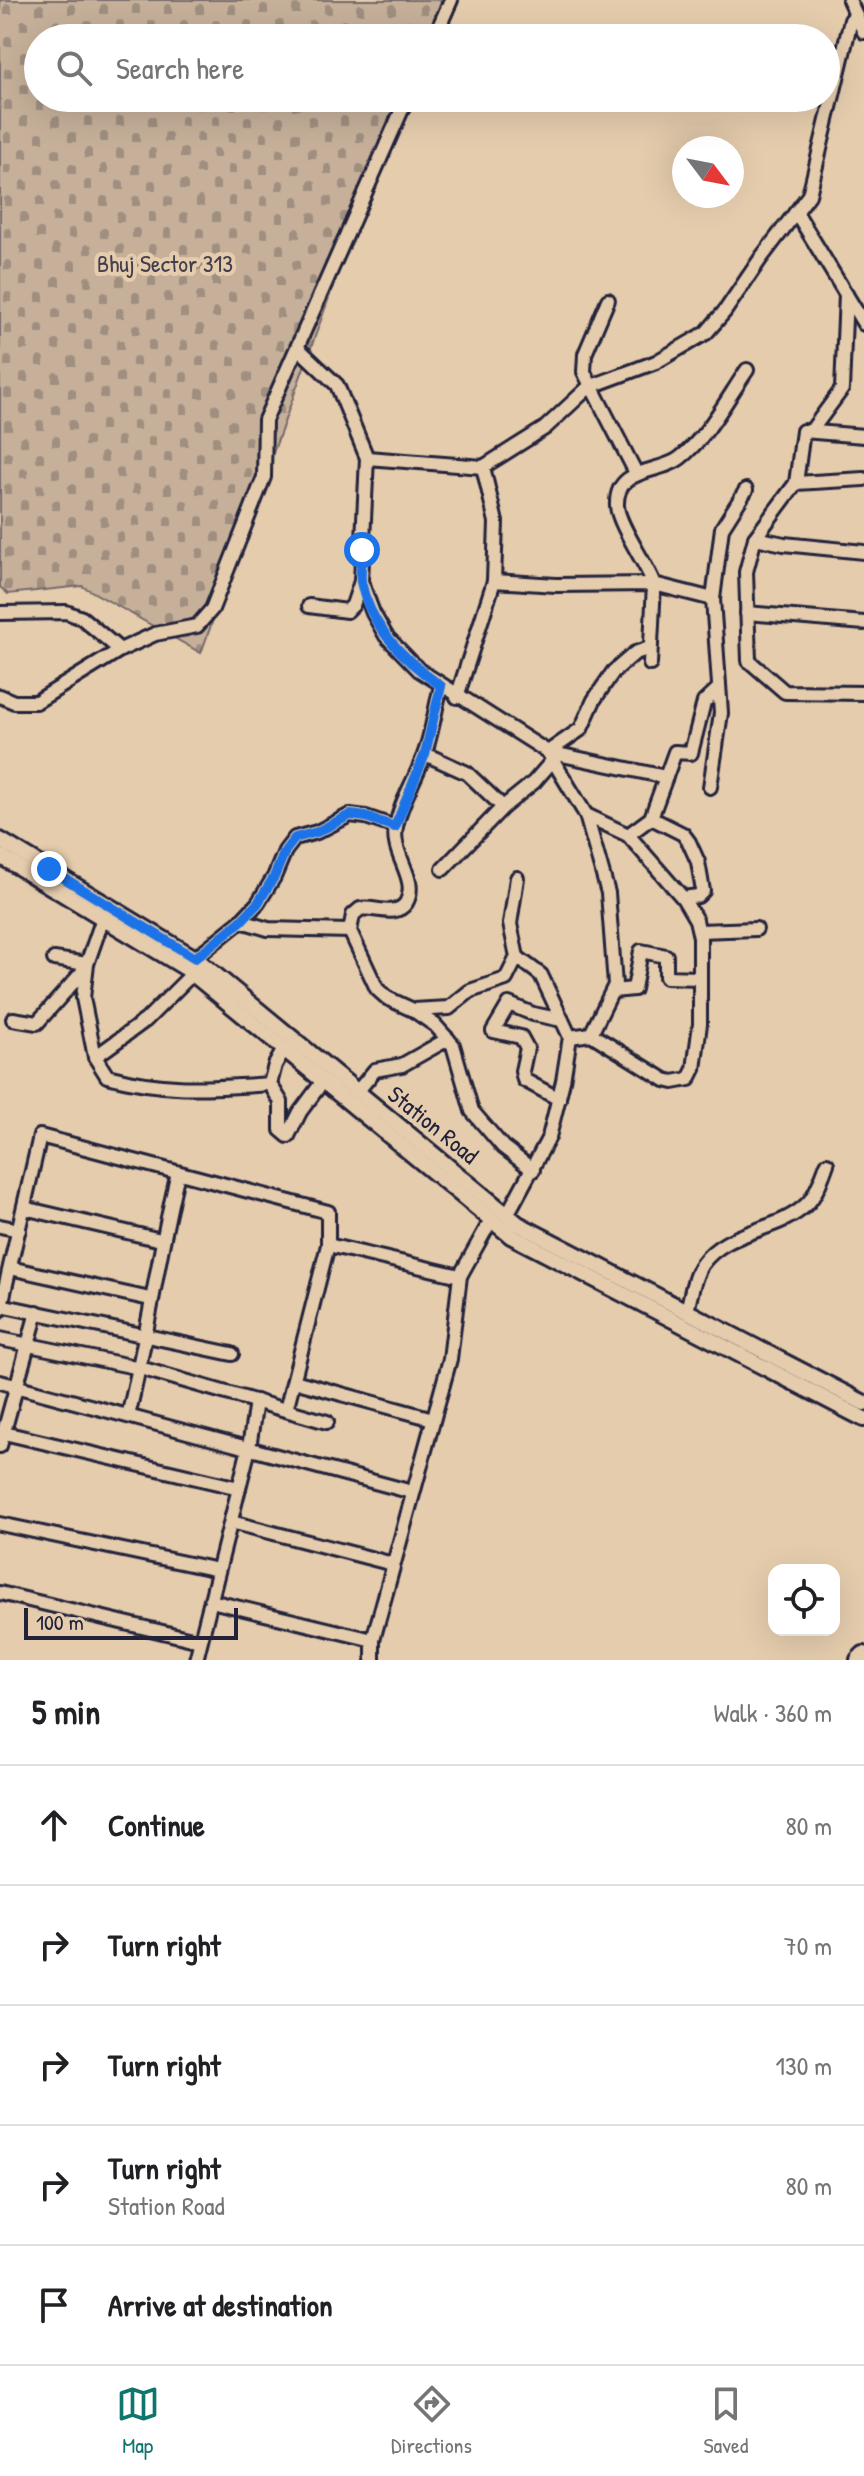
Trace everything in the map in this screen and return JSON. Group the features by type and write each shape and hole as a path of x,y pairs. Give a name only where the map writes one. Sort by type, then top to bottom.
{"main road":[{"path":"859,1660 864,1655"}],"street":[{"path":"440,24 451,0"},
{"path":"856,7 864,32"},
{"path":"840,66 856,7"},
{"path":"0,696 14,702 36,702 120,650 155,634 197,626 212,609 264,477 265,420 401,112"},
{"path":"367,458 483,467 545,428 589,387 656,362 706,333 809,195 829,112"},
{"path":"796,212 864,324"},
{"path":"811,431 842,389 846,294"},
{"path":"608,300 585,354 584,372 589,387 636,473"},
{"path":"298,348 337,385 367,458 361,581 353,605 347,611 309,606"},
{"path":"650,664 654,584 642,555 621,522 617,508 622,487 636,473 678,460 698,440 747,370"},
{"path":"864,436 803,431 796,483 755,538 746,572 749,661 785,692 864,693"},
{"path":"457,697 494,581 496,522 483,467"},
{"path":"796,483 864,479"},
{"path":"710,787 721,713 713,599 722,528 746,490"},
{"path":"755,538 864,552"},
{"path":"361,581 386,636 419,670 457,697 550,756 666,777"},
{"path":"494,581 556,585 654,584 713,599"},
{"path":"0,613 66,612 82,618 120,650"},
{"path":"747,613 864,623"},
{"path":"443,869 503,807 534,782 550,756 581,729 594,700 613,672 635,653 650,648"},
{"path":"441,686 425,754 395,827 396,849 411,888 407,901 401,909 394,911 360,909 353,915 350,931 377,989 435,1025 448,1039 453,1045 472,1111 503,1147 533,1170"},
{"path":"628,835 651,818 675,752 691,753 704,702 719,688"},
{"path":"425,754 467,773 503,807"},
{"path":"550,756 586,815 608,893 615,985 591,1034"},
{"path":"195,958 241,921 265,893 285,851 295,838 317,832 350,815 395,827"},
{"path":"570,1037 591,1034 673,1082 689,1079 694,1069 700,1024 699,931 696,920 683,898 628,835 586,815"},
{"path":"651,818 683,834 698,862 703,891 698,896 683,898"},
{"name":"Station Road","path":"0,840 195,958 518,1224 864,1403"},
{"name":"Station Road","path":"0,856 192,974 511,1236 864,1419"},
{"path":"413,1010 449,1008 470,991 506,979 517,957 510,924 517,878"},
{"path":"103,918 86,966 83,998 95,1057 107,1076 146,1086 197,1089 270,1084"},
{"path":"241,921 268,929 350,931"},
{"path":"699,931 756,929"},
{"path":"613,991 634,989 641,951 666,956 666,977 699,978"},
{"path":"507,1215 549,1137 570,1037 541,975 517,957"},
{"path":"54,959 86,966"},
{"path":"13,1019 37,1023 86,966"},
{"path":"95,1057 146,1020 192,974"},
{"path":"559,1099 524,1080 522,1071 527,1048 521,1037 493,1031 509,1004 533,1014 562,1020"},
{"path":"357,1092 375,1070 402,1065 448,1039"},
{"path":"284,1049 275,1065 270,1084 281,1102 281,1130 288,1136 300,1112 323,1081"},
{"path":"232,1354 37,1312 0,1307 40,1136 328,1212 328,1245 286,1410"},
{"path":"687,1311 696,1276 711,1255 732,1239 796,1213 809,1201 827,1164"},
{"path":"128,1416 140,1368 161,1240 178,1173"},
{"path":"24,1208 161,1240"},
{"path":"373,1660 373,1640 450,1359 460,1276 491,1220"},
{"path":"0,1226 19,1230"},
{"path":"328,1245 460,1276"},
{"path":"10,1268 150,1299"},
{"path":"0,1446 37,1312"},
{"path":"0,1339 140,1368 327,1422"},
{"path":"294,1381 433,1419"},
{"path":"0,1382 412,1492"},
{"path":"196,1660 249,1448 256,1401"},
{"path":"4,1433 239,1488"},
{"path":"231,1522 393,1564"},
{"path":"0,1524 218,1570"},
{"path":"0,1593 200,1641"},
{"path":"211,1601 373,1640"}],"green space":[{"name":"Bhuj Sector 313","path":"0,0 446,0 436,24 24,24 24,112 399,112 371,181 201,653 82,586 8,594 0,587"}],"route":[{"path":"49,869 195,958 258,903 295,838 317,832 350,815 395,827 425,754 441,686 419,670 386,636 361,581 362,550"}]}
